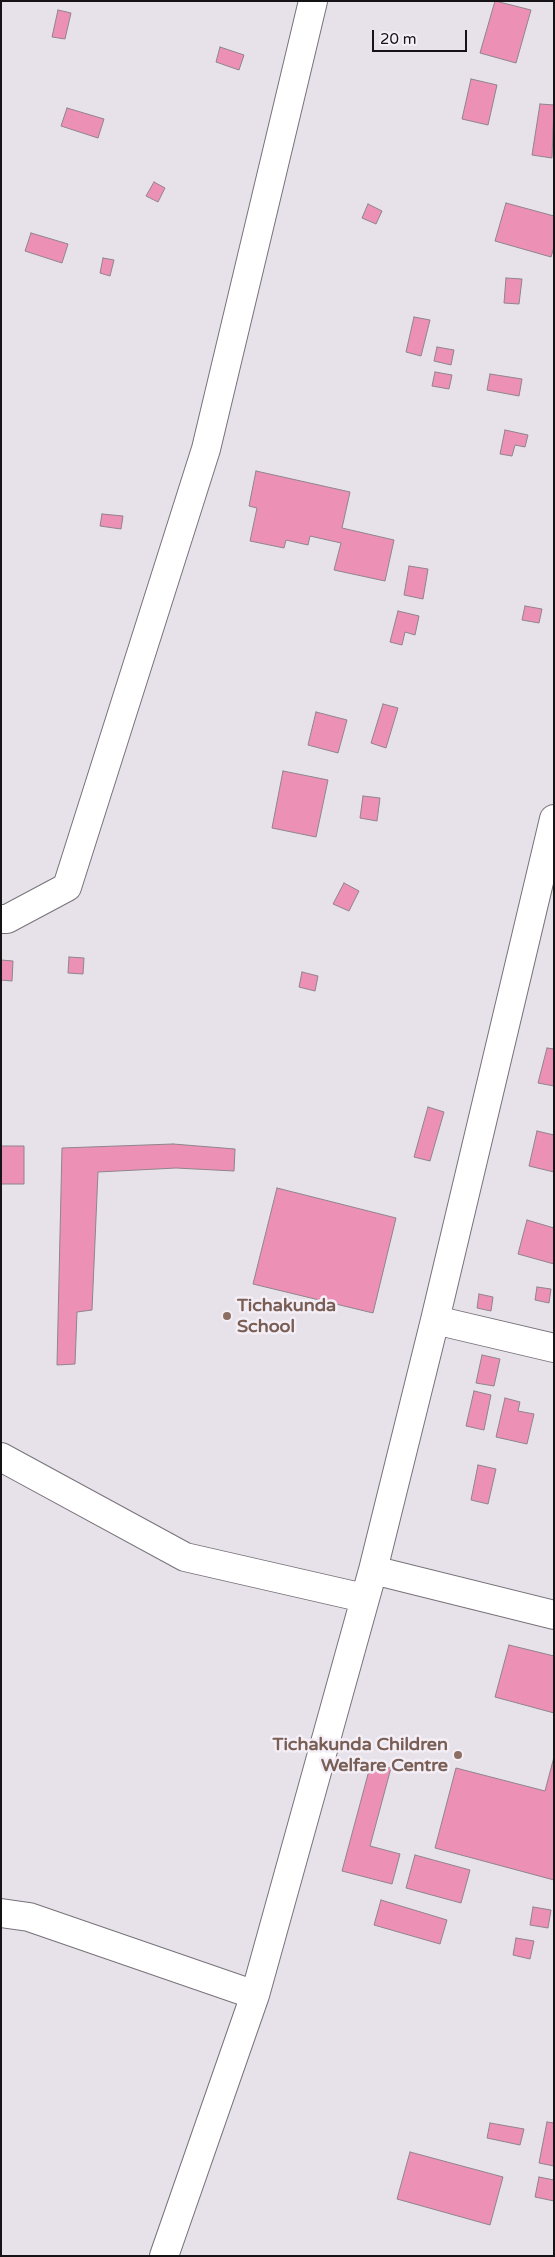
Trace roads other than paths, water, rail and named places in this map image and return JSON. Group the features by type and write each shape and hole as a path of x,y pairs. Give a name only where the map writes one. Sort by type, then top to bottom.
{"street":[{"path":"1,919 7,919 67,887 206,449 313,1"},
{"path":"164,2256 255,1995 372,1570 435,1320 554,819"},
{"path":"435,1320 554,1348"},
{"path":"1,1457 185,1556 364,1598"},
{"path":"372,1570 554,1615"},
{"path":"1,1913 29,1917 255,1995"}],"place":[{"name":"Tichakunda School","path":"227,1316"},
{"name":"Tichakunda Children Welfare Centre","path":"458,1755"}]}
